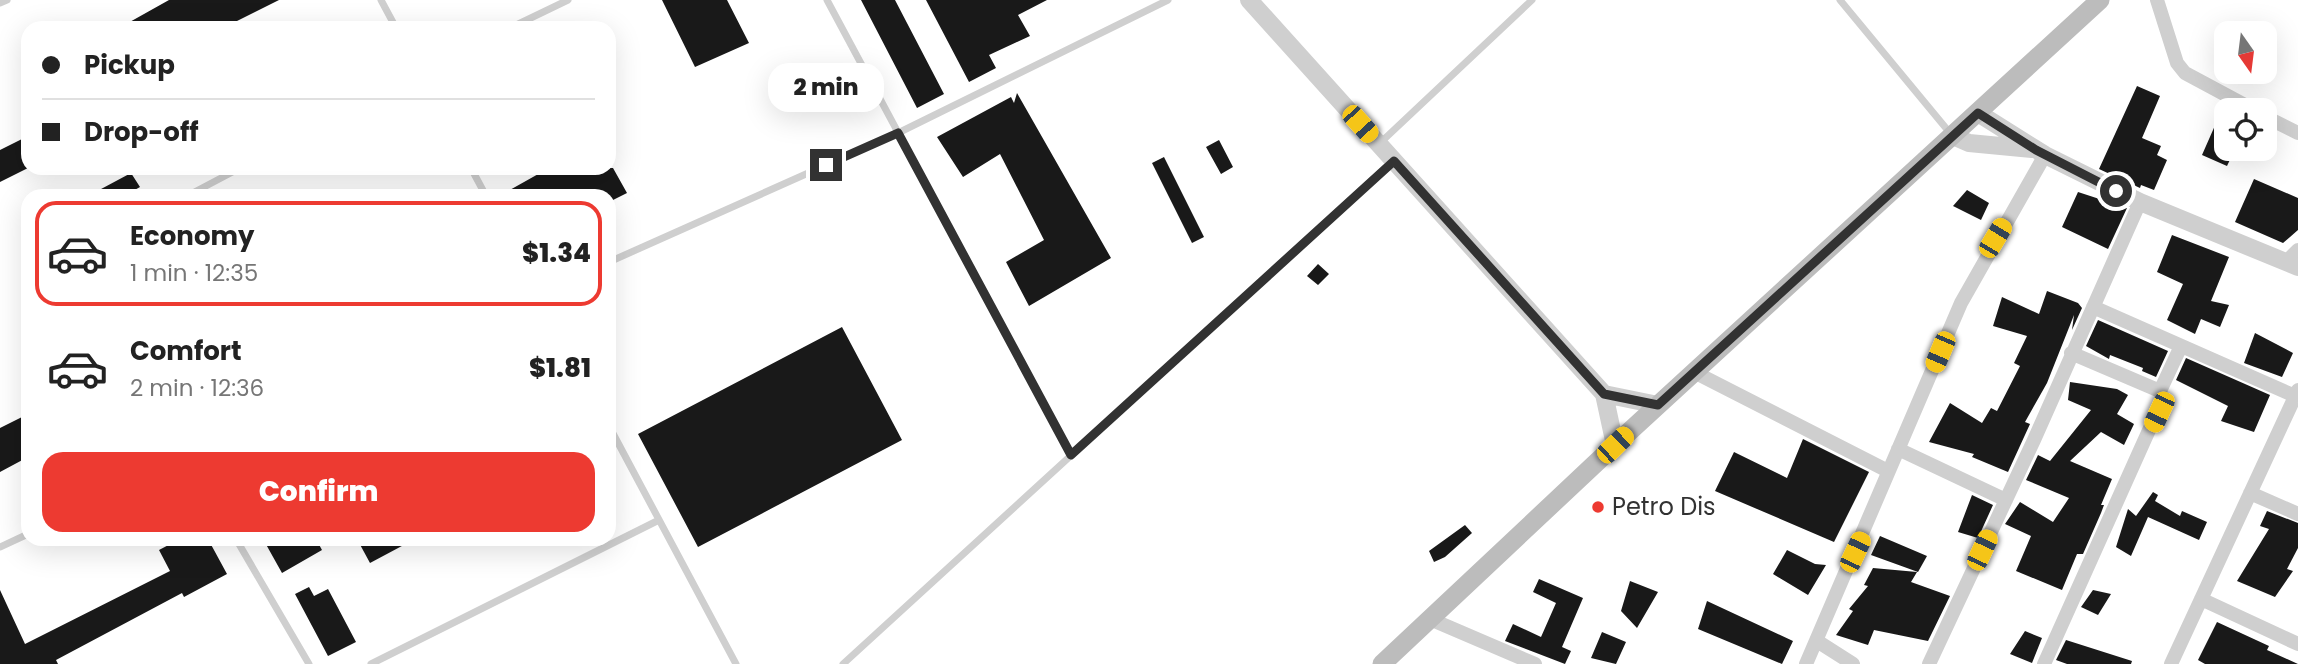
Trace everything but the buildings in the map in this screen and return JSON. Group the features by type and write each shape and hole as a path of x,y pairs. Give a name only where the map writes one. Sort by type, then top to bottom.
{"main road":[{"path":"1382,664 1658,405 2100,0"}],"street":[{"path":"1249,0 1604,394 1615,445"},
{"path":"2157,0 2177,63 2185,74 2231,98"},
{"path":"1978,113 2040,152 2140,202 2294,260"},
{"path":"2277,122 2298,133"},
{"path":"1953,136 1969,143 2040,152"},
{"path":"1806,664 1961,303 2040,152"},
{"path":"1929,664 2140,202"},
{"path":"2093,307 2296,393 2171,664"},
{"path":"2160,391 2181,346"},
{"path":"2044,664 2163,398 2160,391 2071,353"},
{"path":"1694,372 1888,471"},
{"path":"1604,394 1658,405"},
{"path":"1898,449 2006,500"},
{"path":"2249,493 2298,514"},
{"path":"2201,599 2298,644"},
{"path":"1430,619 1535,664"},
{"path":"1817,641 1853,664"}],"lane":[{"path":"0,3 7,0"},
{"path":"381,0 392,21"},
{"path":"524,21 568,0"},
{"path":"827,0 1071,455"},
{"path":"616,259 898,133 1168,0"},
{"path":"1379,145 1532,0"},
{"path":"1840,0 1953,136"},
{"path":"843,664 1394,161"},
{"path":"200,189 227,175"},
{"path":"616,439 736,664"},
{"path":"616,542 659,520"},
{"path":"0,547 21,537"},
{"path":"240,546 309,664"},
{"path":"371,664 607,546"}],"place":[{"name":"Petro Dis","path":"1598,507"}],"route":[{"path":"826,165 898,133 1071,455 1394,161 1604,394 1658,405 1978,113 2036,150 2116,191"}]}
